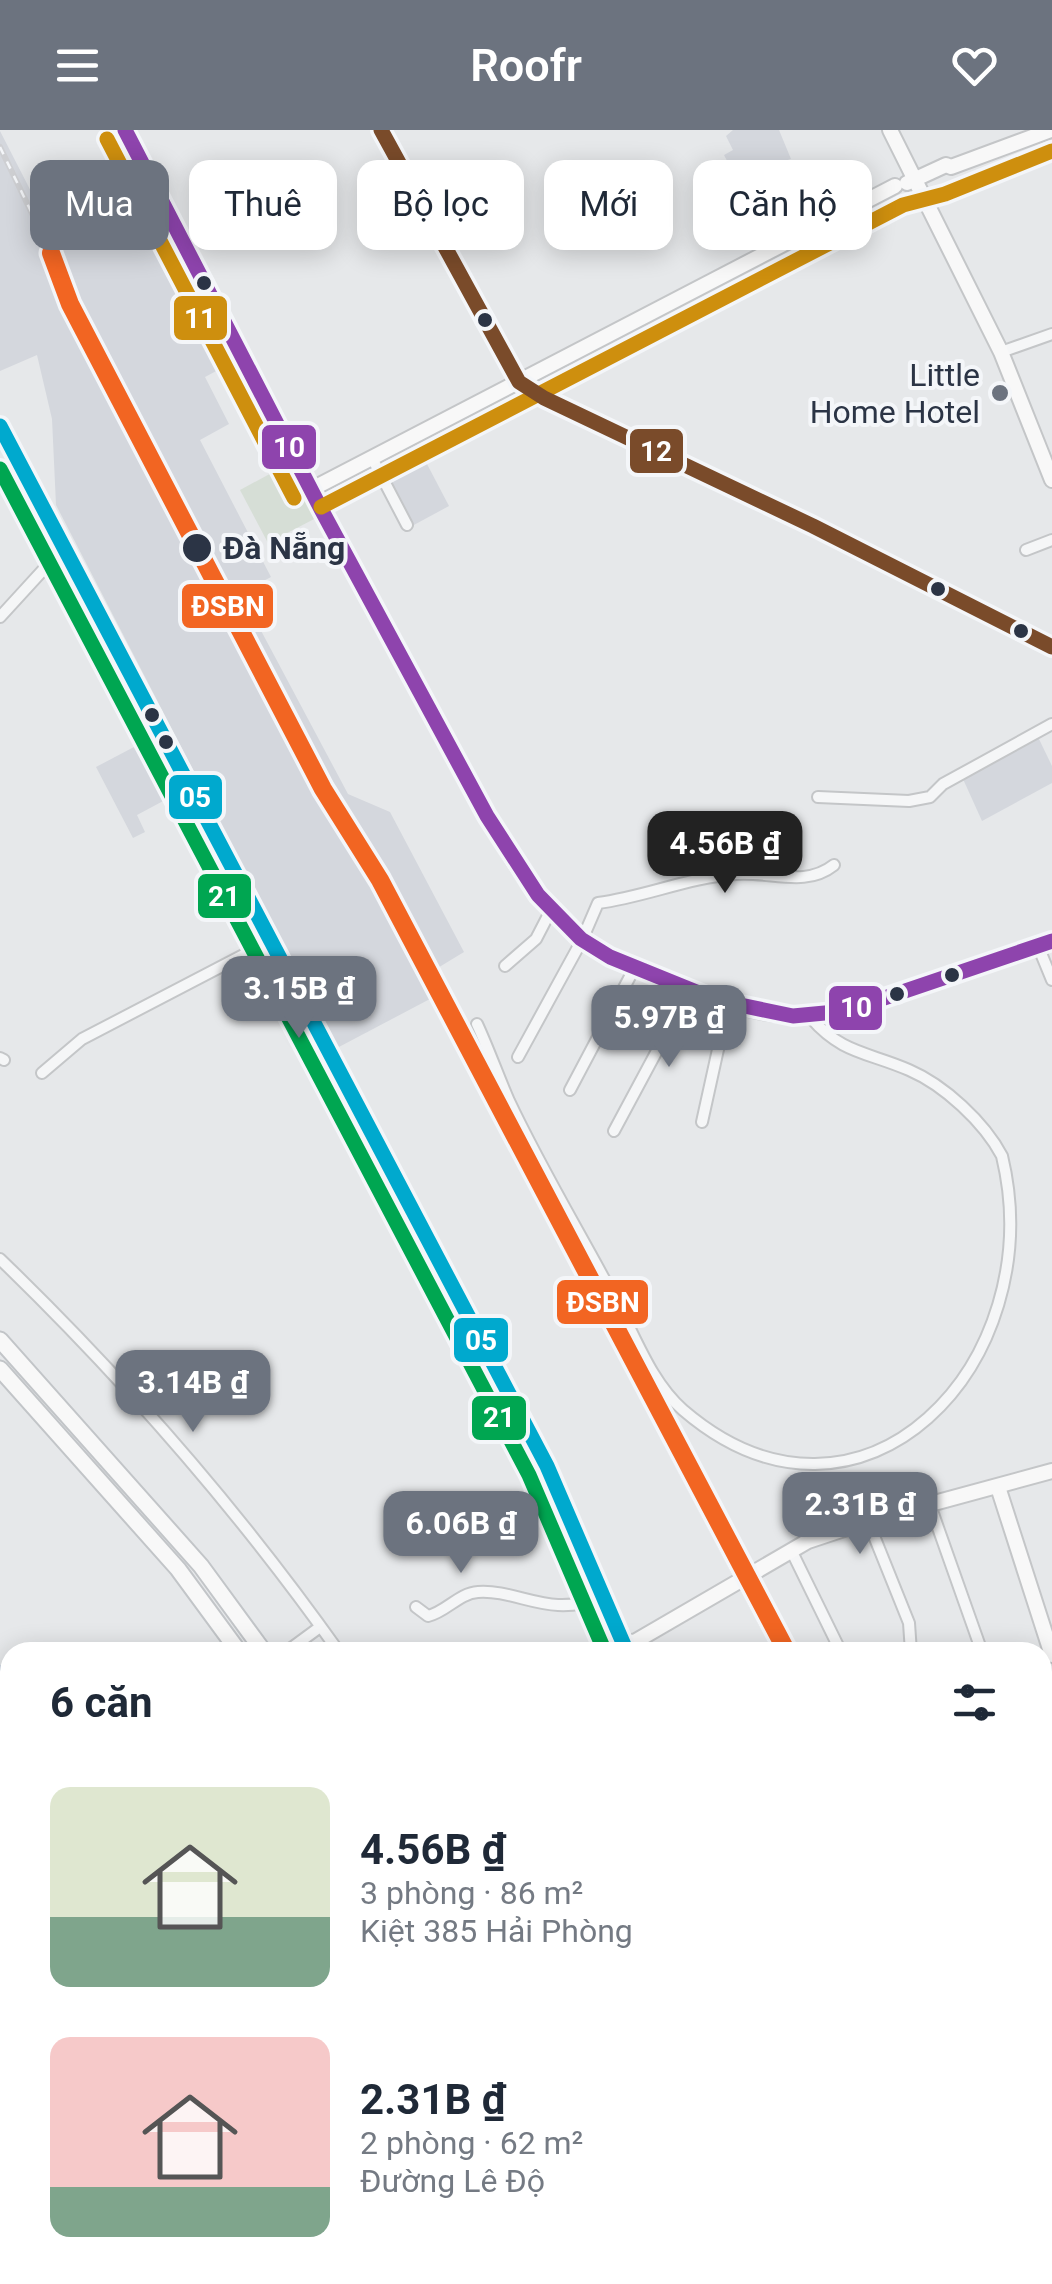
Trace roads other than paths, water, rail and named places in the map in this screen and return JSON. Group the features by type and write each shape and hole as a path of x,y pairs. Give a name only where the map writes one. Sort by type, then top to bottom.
{"main road":[{"path":"381,130 518,382 1052,647"},
{"path":"0,1340 201,1566 257,1642"},
{"path":"0,1369 178,1570 232,1642"},
{"path":"90,1472 105,1457"}],"street":[{"path":"125,130 485,812 534,891 582,940 688,991 728,1004 811,1018 846,1012 1045,944 1052,980"},
{"path":"890,130 1001,352 1052,480"},
{"path":"312,489 895,186 949,171 950,167 1051,130"},
{"path":"1001,352 1052,334"},
{"path":"0,426 547,1466 624,1642"},
{"path":"372,458 408,525"},
{"path":"1026,550 1052,540"},
{"path":"0,617 65,546"},
{"path":"818,796 910,801 930,797 943,784 1052,724"},
{"path":"518,1057 598,903 739,874 801,879 820,876 834,866"},
{"path":"505,966 536,939 552,910"},
{"path":"42,1072 82,1038 270,941"},
{"path":"570,1090 635,968"},
{"path":"614,1131 688,991"},
{"path":"702,1122 728,1004"},
{"path":"811,1018 838,1044 922,1077 971,1116 1003,1158 1022,1214"},
{"path":"477,1024 508,1098 659,1386 670,1398 712,1433 771,1458 819,1463 858,1460 912,1444"},
{"path":"0,1258 156,1422 331,1642"},
{"path":"671,1442 776,1642"},
{"path":"635,1642 791,1550 868,1521 1052,1471"},
{"path":"998,1486 1048,1642"},
{"path":"930,1504 978,1642"},
{"path":"868,1521 909,1623 910,1642"},
{"path":"791,1550 837,1642"},
{"path":"416,1607 428,1616 437,1614 465,1595 478,1592 555,1605 606,1597"},
{"path":"299,1642 320,1626"}],"railway":[{"path":"0,147 51,253 357,840"}],"place":[{"name":"Little Home Hotel","path":"1000,393"},
{"name":"Đà Nẵng","path":"197,548"}]}
